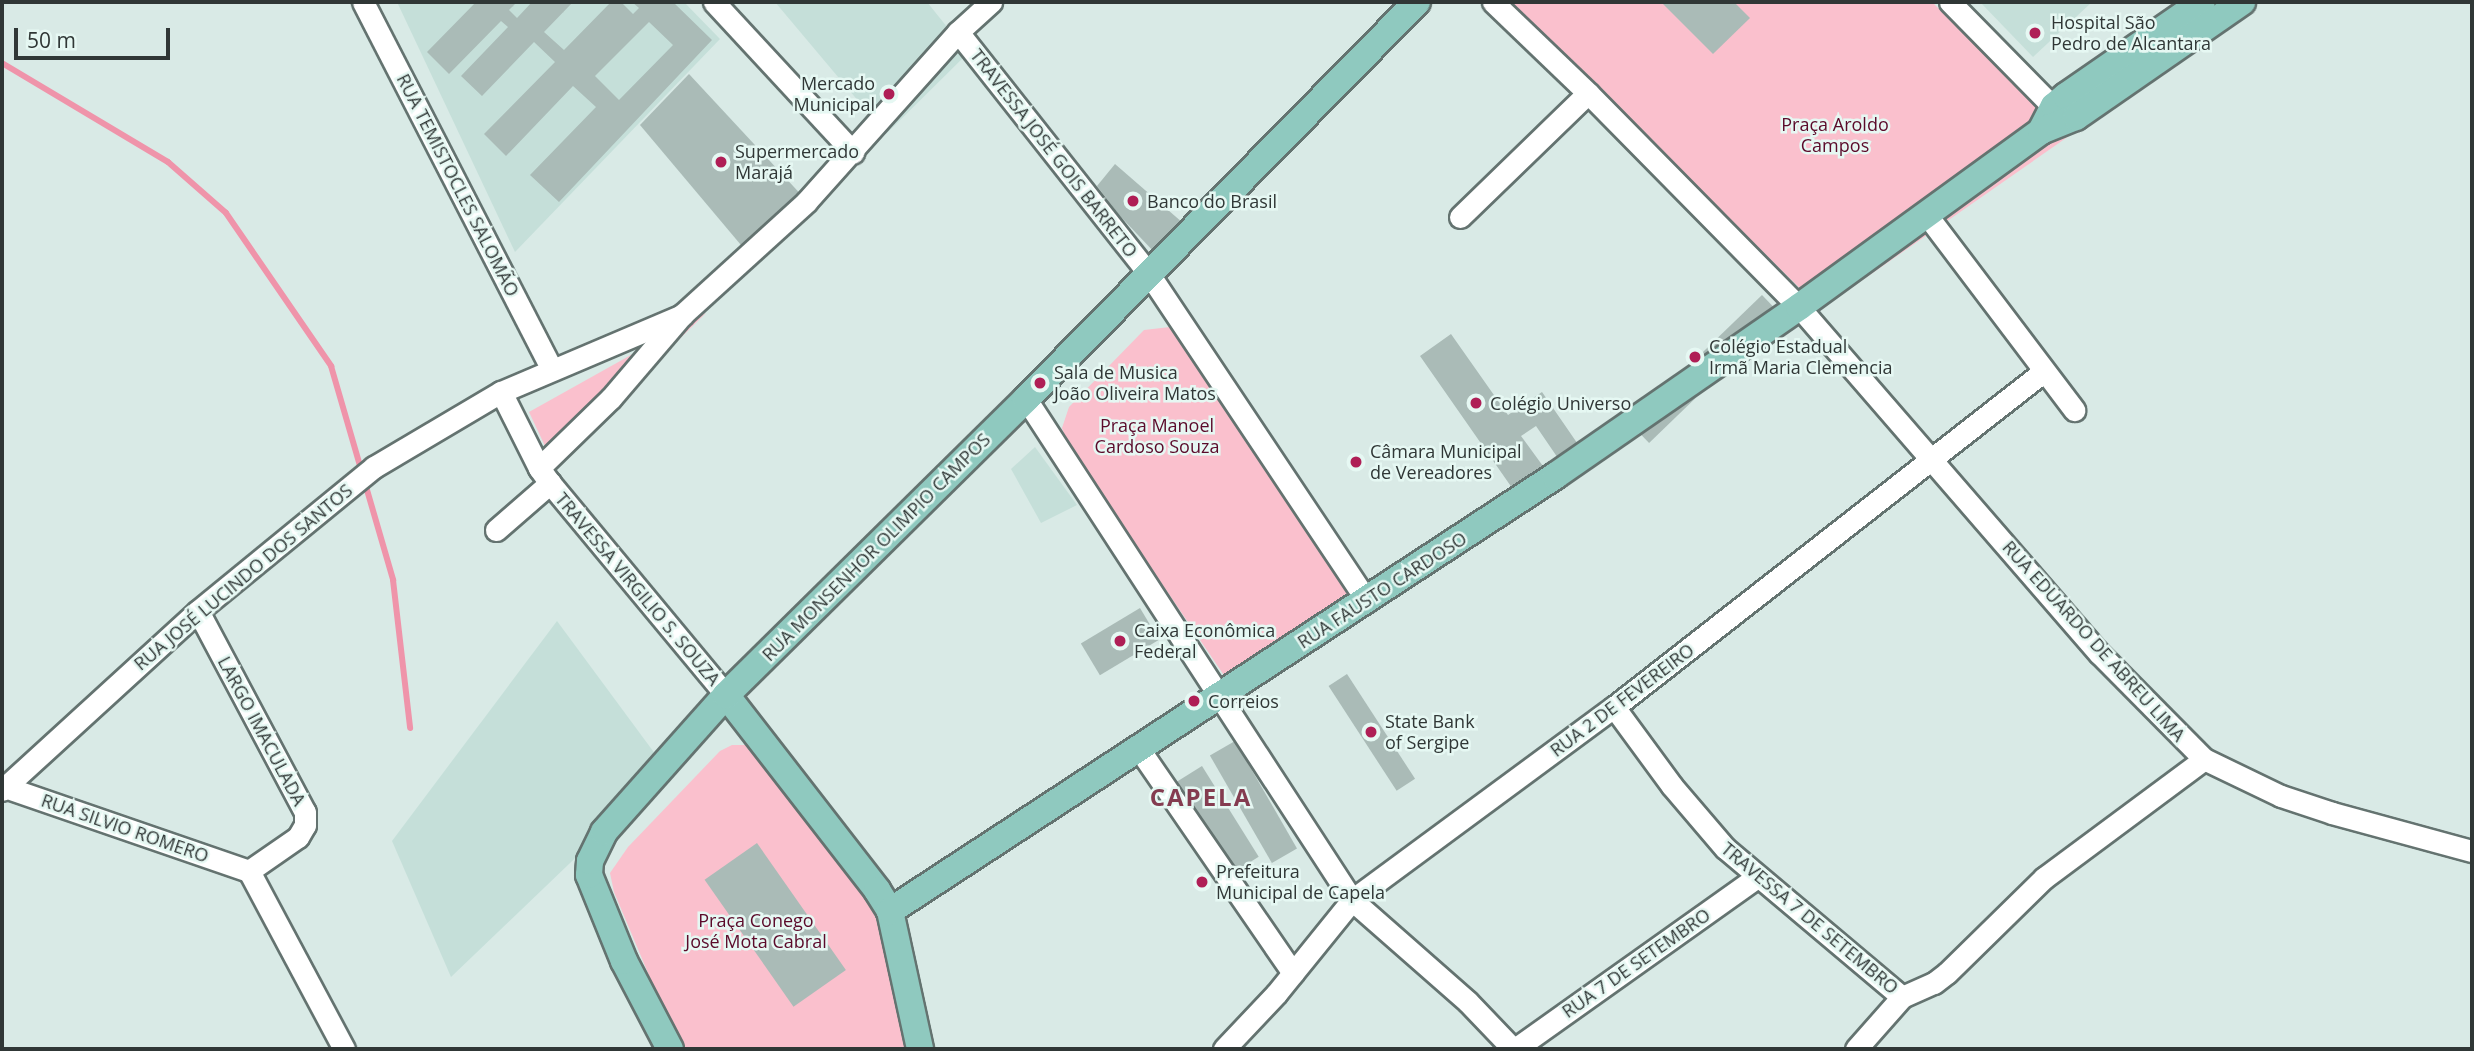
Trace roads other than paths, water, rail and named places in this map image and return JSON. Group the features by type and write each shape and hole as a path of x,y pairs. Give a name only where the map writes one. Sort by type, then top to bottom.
{"main road":[{"path":"1026,398 1417,2"},
{"path":"1799,307 2041,131 2202,2"},
{"path":"2060,114 2242,2"},
{"name":"RUA FAUSTO CARDOSO","path":"890,911 1367,601 1555,476 1799,307"},
{"name":"RUA MONSENHOR OLIMPIO CAMPOS","path":"726,695 1026,398"},
{"path":"659,1046 592,887 590,861 604,832 726,695 877,890 890,911 920,1049"}],"street":[{"name":"RUA TEMISTOCLES SALOMÃO","path":"363,2 552,369"},
{"path":"714,2 853,152"},
{"path":"501,392 545,476 682,315 796,211 853,152 958,32 991,2"},
{"path":"1493,2 1588,93 1799,307"},
{"path":"1950,2 2060,114"},
{"name":"TRAVESSA JOSÉ GOIS BARRETO","path":"958,32 1149,274"},
{"path":"1460,217 1588,93"},
{"path":"1926,214 2074,410"},
{"path":"1149,274 1367,601"},
{"name":"RUA EDUARDO DE ABREU LIMA","path":"1799,307 2100,654 2204,759 2281,796 2332,814 2472,851"},
{"name":"RUA JOSÉ LUCINDO DOS SANTOS","path":"3,788 198,611 374,467 501,392 682,315"},
{"name":"RUA 2 DE FEVEREIRO","path":"1224,1049 1293,973 1352,900 1614,707 2043,372"},
{"path":"1026,398 1352,900 1468,1002 1514,1049"},
{"name":"TRAVESSA VIRGILIO S. SOUZA","path":"496,530 545,476 726,695"},
{"name":"LARGO IMACULADA","path":"198,611 305,811 305,825 298,837 248,871"},
{"name":"TRAVESSA 7 DE SETEMBRO","path":"1614,707 1700,820 1757,877 1902,997"},
{"path":"1139,749 1293,973"},
{"path":"1856,1049 1902,997 1934,984 1948,973 2044,878 2204,759"},
{"name":"RUA SILVIO ROMERO","path":"3,788 248,871"},
{"path":"248,871 344,1049"},
{"name":"RUA 7 DE SETEMBRO","path":"1514,1049 1757,877"}],"waterway":[{"path":"2,63 168,162 226,213 331,366 393,580 410,728"}],"place":[{"name":"Hospital São Pedro de Alcantara","path":"2035,33"},
{"name":"Mercado Municipal","path":"889,94"},
{"name":"Supermercado Marajá","path":"721,162"},
{"name":"Banco do Brasil","path":"1133,201"},
{"name":"Colégio Estadual Irmã Maria Clemencia","path":"1695,357"},
{"name":"Sala de Musica João Oliveira Matos","path":"1040,383"},
{"name":"Colégio Universo","path":"1476,403"},
{"name":"Câmara Municipal de Vereadores","path":"1356,462"},
{"name":"Caixa Econômica Federal","path":"1120,641"},
{"name":"Correios","path":"1194,701"},
{"name":"State Bank of Sergipe","path":"1371,732"},
{"name":"Prefeitura Municipal de Capela","path":"1202,882"}],"district":[{"name":"CAPELA","path":"1201,797"}],"park label":[{"name":"Praça Aroldo Campos","path":"1835,135"},
{"name":"Praça Manoel Cardoso Souza","path":"1157,436"},
{"name":"Praça Conego José Mota Cabral","path":"756,932"}]}
